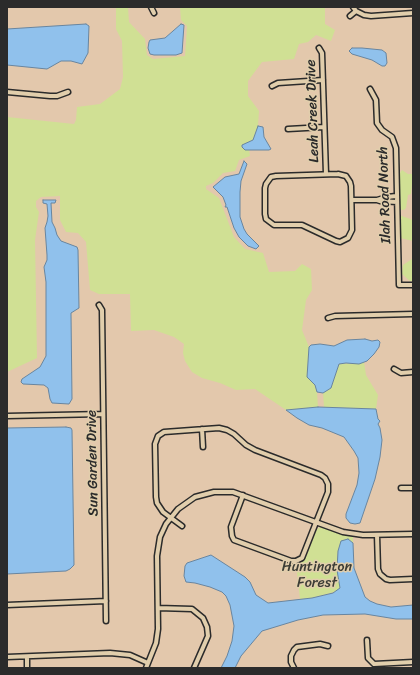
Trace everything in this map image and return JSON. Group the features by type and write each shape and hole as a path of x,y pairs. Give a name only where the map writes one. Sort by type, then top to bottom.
{"street":[{"path":"151,7 154,13"},
{"path":"350,16 354,9 364,15 371,16 413,13"},
{"name":"Leah Creek Drive","path":"319,48 322,54 326,174"},
{"path":"272,86 278,83 323,80"},
{"name":"Ilah Road North","path":"370,89 376,100 377,122 382,130 388,134 394,142 396,148 399,286 413,285"},
{"path":"7,92 50,96 57,96 68,92"},
{"path":"288,129 324,127"},
{"path":"326,174 346,176 350,182 352,200 352,230 348,238 344,241 336,241 302,224 274,225 269,223 265,214 266,184 271,178 276,176 326,174"},
{"path":"352,200 377,200 396,196"},
{"path":"377,200 380,202 397,202"},
{"name":"Sun Garden Drive","path":"99,306 102,310 106,621"},
{"path":"328,318 335,316 413,314"},
{"path":"394,369 401,372 413,372"},
{"path":"7,416 103,414"},
{"path":"182,526 170,518 160,508 156,497 155,444 158,436 167,431 223,428 230,431 246,445 255,450 321,475 327,481 329,488 304,555 296,561 291,561 238,542 232,536 231,531 242,495"},
{"path":"202,429 203,447"},
{"path":"401,488 413,488"},
{"path":"146,668 157,638 157,551 163,530 170,518 183,504 200,495 233,492 350,533 377,535 413,534"},
{"path":"377,535 378,569 380,574 386,579 390,580 413,580"},
{"path":"7,605 106,601"},
{"path":"158,608 192,609 203,618 207,627 208,636 194,668"},
{"path":"367,640 368,658 370,662 378,666 413,662"},
{"path":"294,668 291,662 291,656 294,650 301,646 320,644 328,646"},
{"path":"7,657 118,653 130,655 148,663"},
{"path":"27,656 27,668"}],"green space":[{"path":"116,7 128,7 129,22 145,39 147,55 153,59 185,56 187,26 181,20 180,7 325,7 325,24 335,30 331,41 316,35 308,42 299,44 294,59 262,62 248,81 248,96 259,111 258,126 253,140 242,146 245,150 249,150 250,156 239,160 235,171 223,173 213,183 206,186 206,189 219,198 234,237 245,249 263,253 269,272 295,271 302,264 311,269 312,290 306,300 302,330 309,347 307,377 315,385 318,407 286,410 255,389 236,390 220,383 202,378 192,372 185,361 183,353 184,344 174,337 154,330 131,331 130,294 99,294 90,290 86,242 78,233 66,232 60,220 60,196 41,197 36,201 36,207 39,212 35,240 37,358 7,372 7,117 74,124 76,120 77,107 100,104 120,89 123,77 122,41 116,29"},
{"path":"402,170 408,174 413,174 411,194 408,195 406,208 404,210 398,209 398,175"},
{"path":"399,215 413,220 413,241 400,238"},
{"path":"412,259 413,281 410,281 402,274 403,265"},
{"path":"364,362 366,375 378,395 376,409 324,407 323,393 331,388 339,364"},
{"name":"Huntington Forest","path":"320,527 353,537 353,543 348,539 338,551 337,570 340,588 338,591 312,598 300,599 296,564 306,557 317,529"}],"water":[{"path":"86,24 89,26 88,53 82,64 71,61 61,61 47,69 7,65 7,29"},
{"path":"181,24 184,25 182,53 176,55 150,54 148,48 150,40 165,38"},
{"path":"352,48 382,50 386,53 387,63 385,66 382,66 372,60 352,54 349,51"},
{"path":"258,126 263,127 264,137 271,149 245,150 242,145 253,140"},
{"path":"244,161 247,164 241,181 240,217 247,234 259,246 256,249 248,246 239,237 234,228 227,207 225,207 226,205 223,197 213,187 225,177 239,174"},
{"path":"43,200 56,200 55,203 51,203 52,222 57,235 61,241 77,247 78,250 79,308 71,313 72,399 69,404 52,403 48,388 44,385 23,384 21,382 22,379 40,367 46,356 46,282 44,267 47,260 45,228 48,216 47,204 43,203"},
{"path":"365,339 372,341 378,340 380,342 379,347 374,354 367,361 359,364 339,364 331,388 323,393 317,392 315,385 307,377 309,347 311,345 320,344 334,346 347,340"},
{"path":"318,407 376,409 378,419 380,421 378,424 382,440 380,457 375,479 360,523 350,523 346,518 346,514 357,485 359,473 358,458 354,451 344,437 322,428 309,425 286,410"},
{"path":"7,428 71,428 72,430 74,565 66,571 7,574"},
{"path":"348,539 353,543 354,568 365,597 377,604 391,607 413,605 413,619 396,619 365,614 323,615 298,620 262,631 241,656 235,668 221,668 232,641 234,626 230,605 226,596 222,592 210,587 186,582 184,576 185,566 187,563 211,555 245,577 250,582 256,595 268,603 312,598 333,593 340,588 337,570 338,551 341,541"}]}
